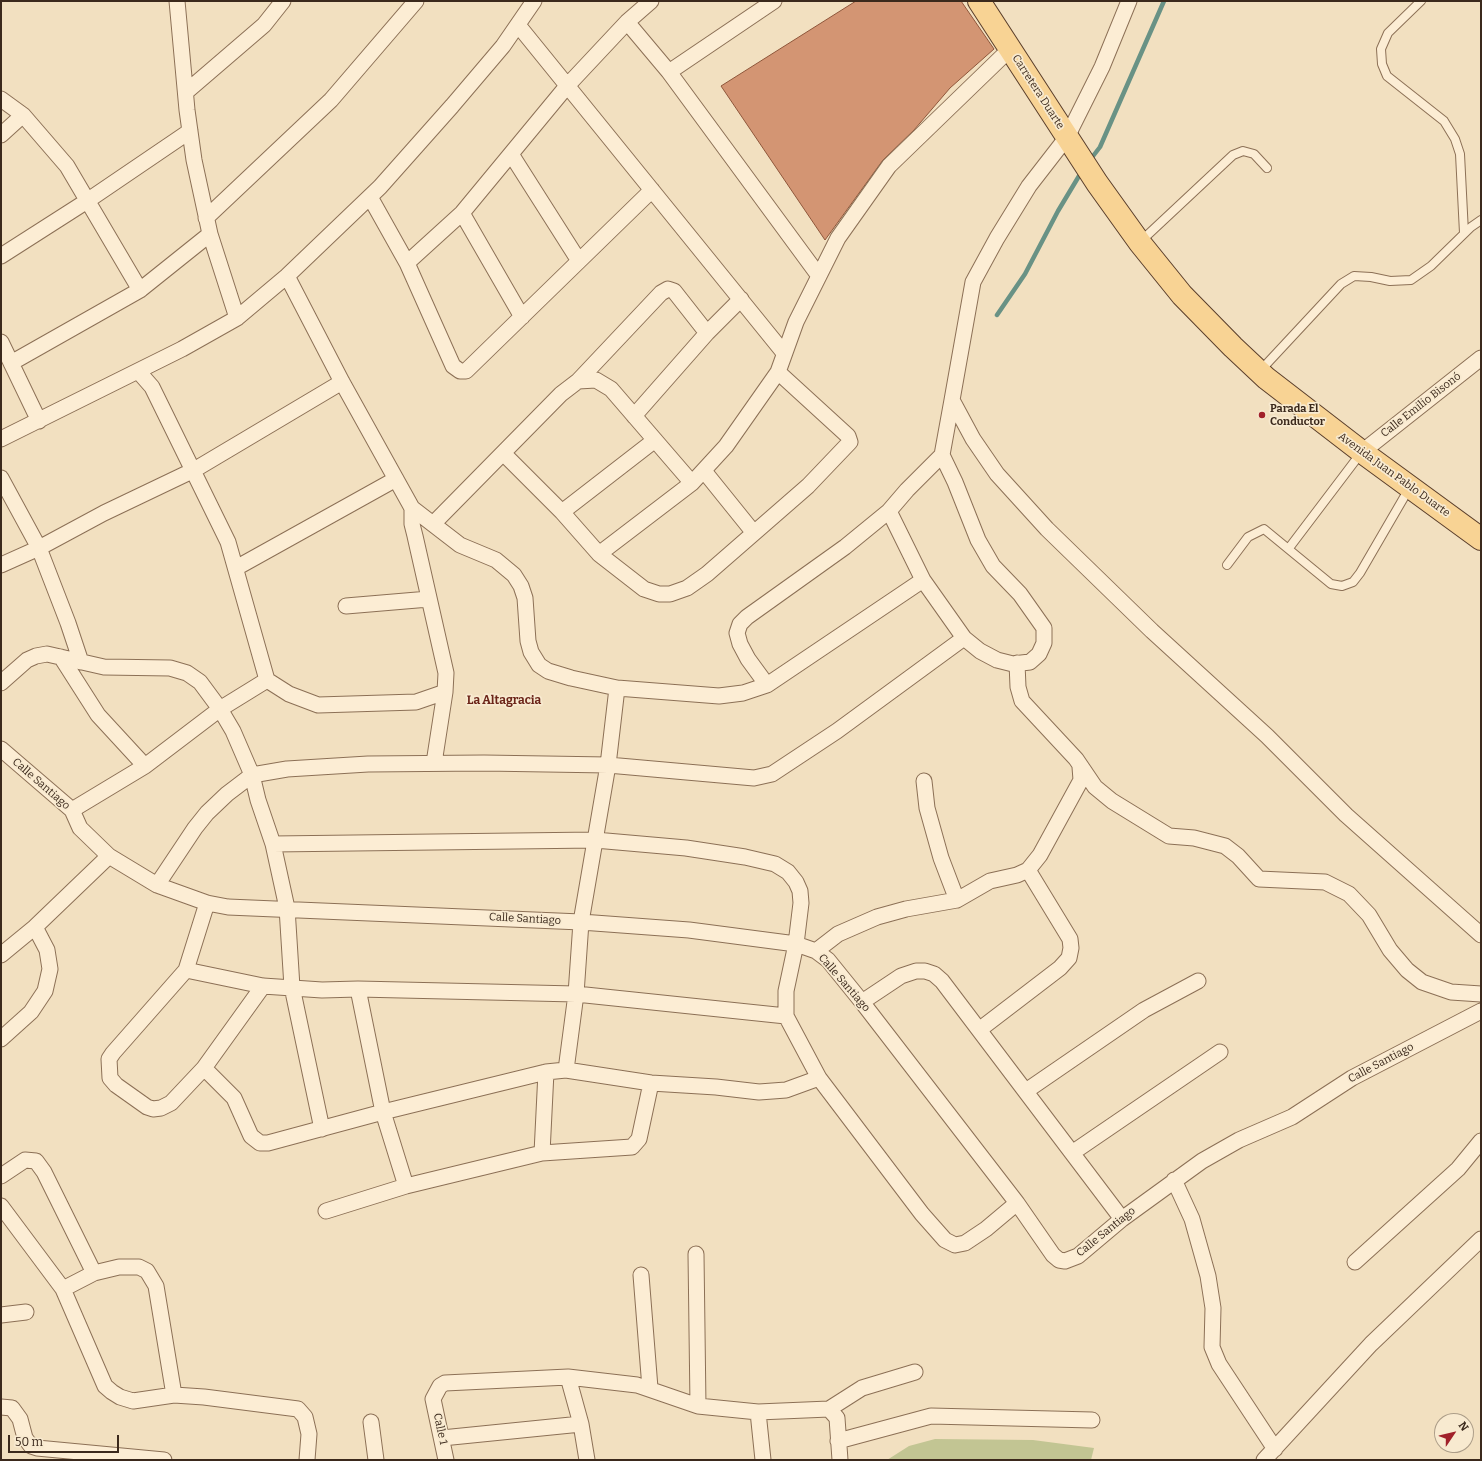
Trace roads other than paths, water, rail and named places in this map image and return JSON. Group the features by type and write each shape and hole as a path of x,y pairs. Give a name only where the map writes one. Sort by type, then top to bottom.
{"main road":[{"name":"Carretera Duarte","path":"979,1 1097,183"},
{"name":"Avenida Juan Pablo Duarte","path":"1097,183 1140,243 1182,295 1233,347 1260,372 1362,452 1481,539"}],"street":[{"path":"177,1 190,131 206,218 237,318"},
{"path":"186,92 264,24 283,1"},
{"path":"206,218 332,100 416,1"},
{"path":"1,439 39,421 237,318 287,276 370,197 452,106 503,46 534,1"},
{"path":"407,263 462,213 567,86 627,22 651,1"},
{"path":"669,72 774,1"},
{"path":"767,685 748,659 740,644 737,633 740,624 747,617 845,547 889,512 907,490 942,456 973,282 1028,186 1072,145 1129,1"},
{"path":"627,22 669,72 819,276"},
{"path":"518,24 784,353"},
{"path":"599,554 692,483 726,446 778,372 796,322 838,238 889,166 1010,49"},
{"path":"1,99 23,115 67,166 140,290"},
{"path":"1,135 23,115"},
{"path":"1,256 87,201 190,131"},
{"path":"511,154 579,261"},
{"path":"370,197 407,263 453,366 460,371 466,371 652,190"},
{"path":"462,213 522,317"},
{"path":"11,364 140,290 210,234"},
{"path":"287,276 342,382 412,508 460,545 478,551 496,560 514,575 521,586 525,598 528,641 531,652 539,665 548,671 571,678 616,688 719,696 743,693 767,685 923,580"},
{"path":"433,524 561,394 578,381 661,293 668,289 674,291 707,333"},
{"path":"634,416 707,333 740,299"},
{"path":"1,342 39,421"},
{"name":"Calle Emilio Bisonó","path":"1362,452 1481,358"},
{"path":"138,370 152,387 228,542 267,680 289,694 318,705 416,702 445,692"},
{"path":"503,453 562,512 599,554 644,589 659,594 670,594 687,588 707,574 808,486 850,442 848,436 778,372"},
{"path":"578,381 596,380 611,389 692,483"},
{"path":"1,564 39,548 104,513 194,470 342,382"},
{"path":"952,400 973,439 997,474 1047,528 1152,631 1267,736 1346,815 1481,935"},
{"path":"562,512 655,440"},
{"path":"889,512 923,580 964,638 980,651 997,660 1017,663 1030,662 1039,654 1044,643 1044,628 1020,594 993,566 978,540 955,482 942,456"},
{"path":"704,471 754,533"},
{"path":"1,478 39,548 68,623 81,662"},
{"path":"236,568 396,479"},
{"path":"412,508 412,524 446,674 445,692 434,763"},
{"path":"346,606 429,600"},
{"path":"157,885 207,813 227,794 252,775 287,769 368,764 434,763 608,765 754,778 772,774 837,732 964,638"},
{"path":"1,683 27,660 36,656 47,654 104,667 170,668 187,673 200,682 220,709 233,731 252,775 258,800 273,844 287,908 292,987 322,1128"},
{"path":"61,657 98,715 145,766"},
{"path":"1017,663 1018,687 1022,701 1072,755 1095,787 1112,800 1169,836 1194,838 1225,846 1238,856 1259,879 1325,882 1349,894 1369,915 1390,950 1407,970 1422,982 1451,992 1481,994"},
{"path":"72,810 145,766 220,709 267,680"},
{"path":"566,1070 576,994 581,922 608,765 616,688"},
{"name":"Calle Santiago","path":"1,749 72,810 80,828 109,856 157,885 207,903 228,907 287,908 581,922 688,930 796,944 816,951 828,960 862,1002 1017,1204 1053,1255 1059,1260 1065,1261 1078,1256 1122,1219 1202,1161 1239,1140 1292,1117 1352,1078 1481,1010"},
{"path":"816,951 838,934 878,917 906,909 957,900 990,882 1017,875 1028,870 1040,854 1081,780 1080,767"},
{"path":"924,781 927,808 941,858 957,900"},
{"path":"273,844 595,840 686,848 745,857 775,864 788,872 796,882 800,891 801,903 796,944 786,992 786,1016 819,1078 922,1214 945,1240 955,1245 965,1243 986,1229 1017,1204"},
{"path":"1,955 34,928 109,856"},
{"path":"979,1030 1060,968 1069,958 1072,948 1070,939 1028,870"},
{"path":"207,903 186,970 112,1053 109,1059 108,1068 110,1078 116,1085 147,1107 153,1109 161,1108 171,1103 204,1068 263,986"},
{"path":"1,1039 31,1012 45,991 50,969 47,950 34,928"},
{"path":"186,970 263,986 322,990 358,988 576,994 786,1016"},
{"path":"862,1002 901,976 916,971 925,971 934,974 942,981 1122,1219"},
{"path":"1026,1091 1144,1010 1198,981"},
{"path":"358,988 383,1112 406,1186"},
{"path":"1072,1152 1220,1052"},
{"path":"204,1068 234,1098 251,1136 260,1143 268,1143 383,1112 546,1072 566,1070 651,1083 716,1087 759,1092 786,1090 819,1078"},
{"path":"542,1153 546,1072"},
{"path":"326,1211 406,1186 542,1153 632,1147 639,1139 651,1083"},
{"path":"1355,1262 1458,1169 1481,1141"},
{"path":"1,1176 25,1160 36,1161 44,1172 94,1273"},
{"path":"1174,1180 1192,1219 1208,1276 1213,1308 1212,1347 1219,1364 1275,1449"},
{"path":"1,1206 63,1289 105,1386 120,1397 133,1401 174,1395 298,1409 305,1417 309,1434 307,1460"},
{"path":"1264,1460 1371,1344 1481,1239"},
{"path":"696,1254 698,1406"},
{"path":"63,1289 94,1273 119,1267 139,1267 147,1271 156,1286 174,1395"},
{"path":"641,1275 650,1388"},
{"path":"1,1315 26,1312"},
{"path":"587,1460 581,1424 568,1378 650,1388 698,1406 758,1412 828,1409 862,1388 915,1372"},
{"name":"Calle 1","path":"446,1460 433,1399 440,1386 452,1382 568,1378"},
{"path":"1,1407 12,1408 20,1419 25,1438 31,1446 37,1448 164,1460"},
{"path":"828,1409 837,1418 840,1460"},
{"path":"758,1412 763,1460"},
{"path":"838,1441 931,1416 1092,1420"},
{"path":"371,1422 376,1460"},
{"path":"442,1438 581,1424"}],"lane":[{"path":"1421,1 1388,33 1381,49 1382,64 1387,76 1444,121 1454,138 1460,154 1464,233"},
{"path":"1140,243 1233,155 1243,151 1254,154 1267,168"},
{"path":"1260,372 1341,284 1354,276 1371,277 1390,281 1411,280 1431,266 1464,233 1481,220"},
{"path":"1289,548 1362,452"},
{"path":"1227,565 1248,537 1264,529 1331,584 1342,586 1353,582 1360,573 1410,487"}],"waterway":[{"path":"1090,160 1100,147 1164,1"},
{"path":"997,315 1025,274 1058,211 1082,171"}],"place":[{"name":"Parada El Conductor","path":"1262,415"}],"district":[{"name":"La Altagracia","path":"504,701"}]}
